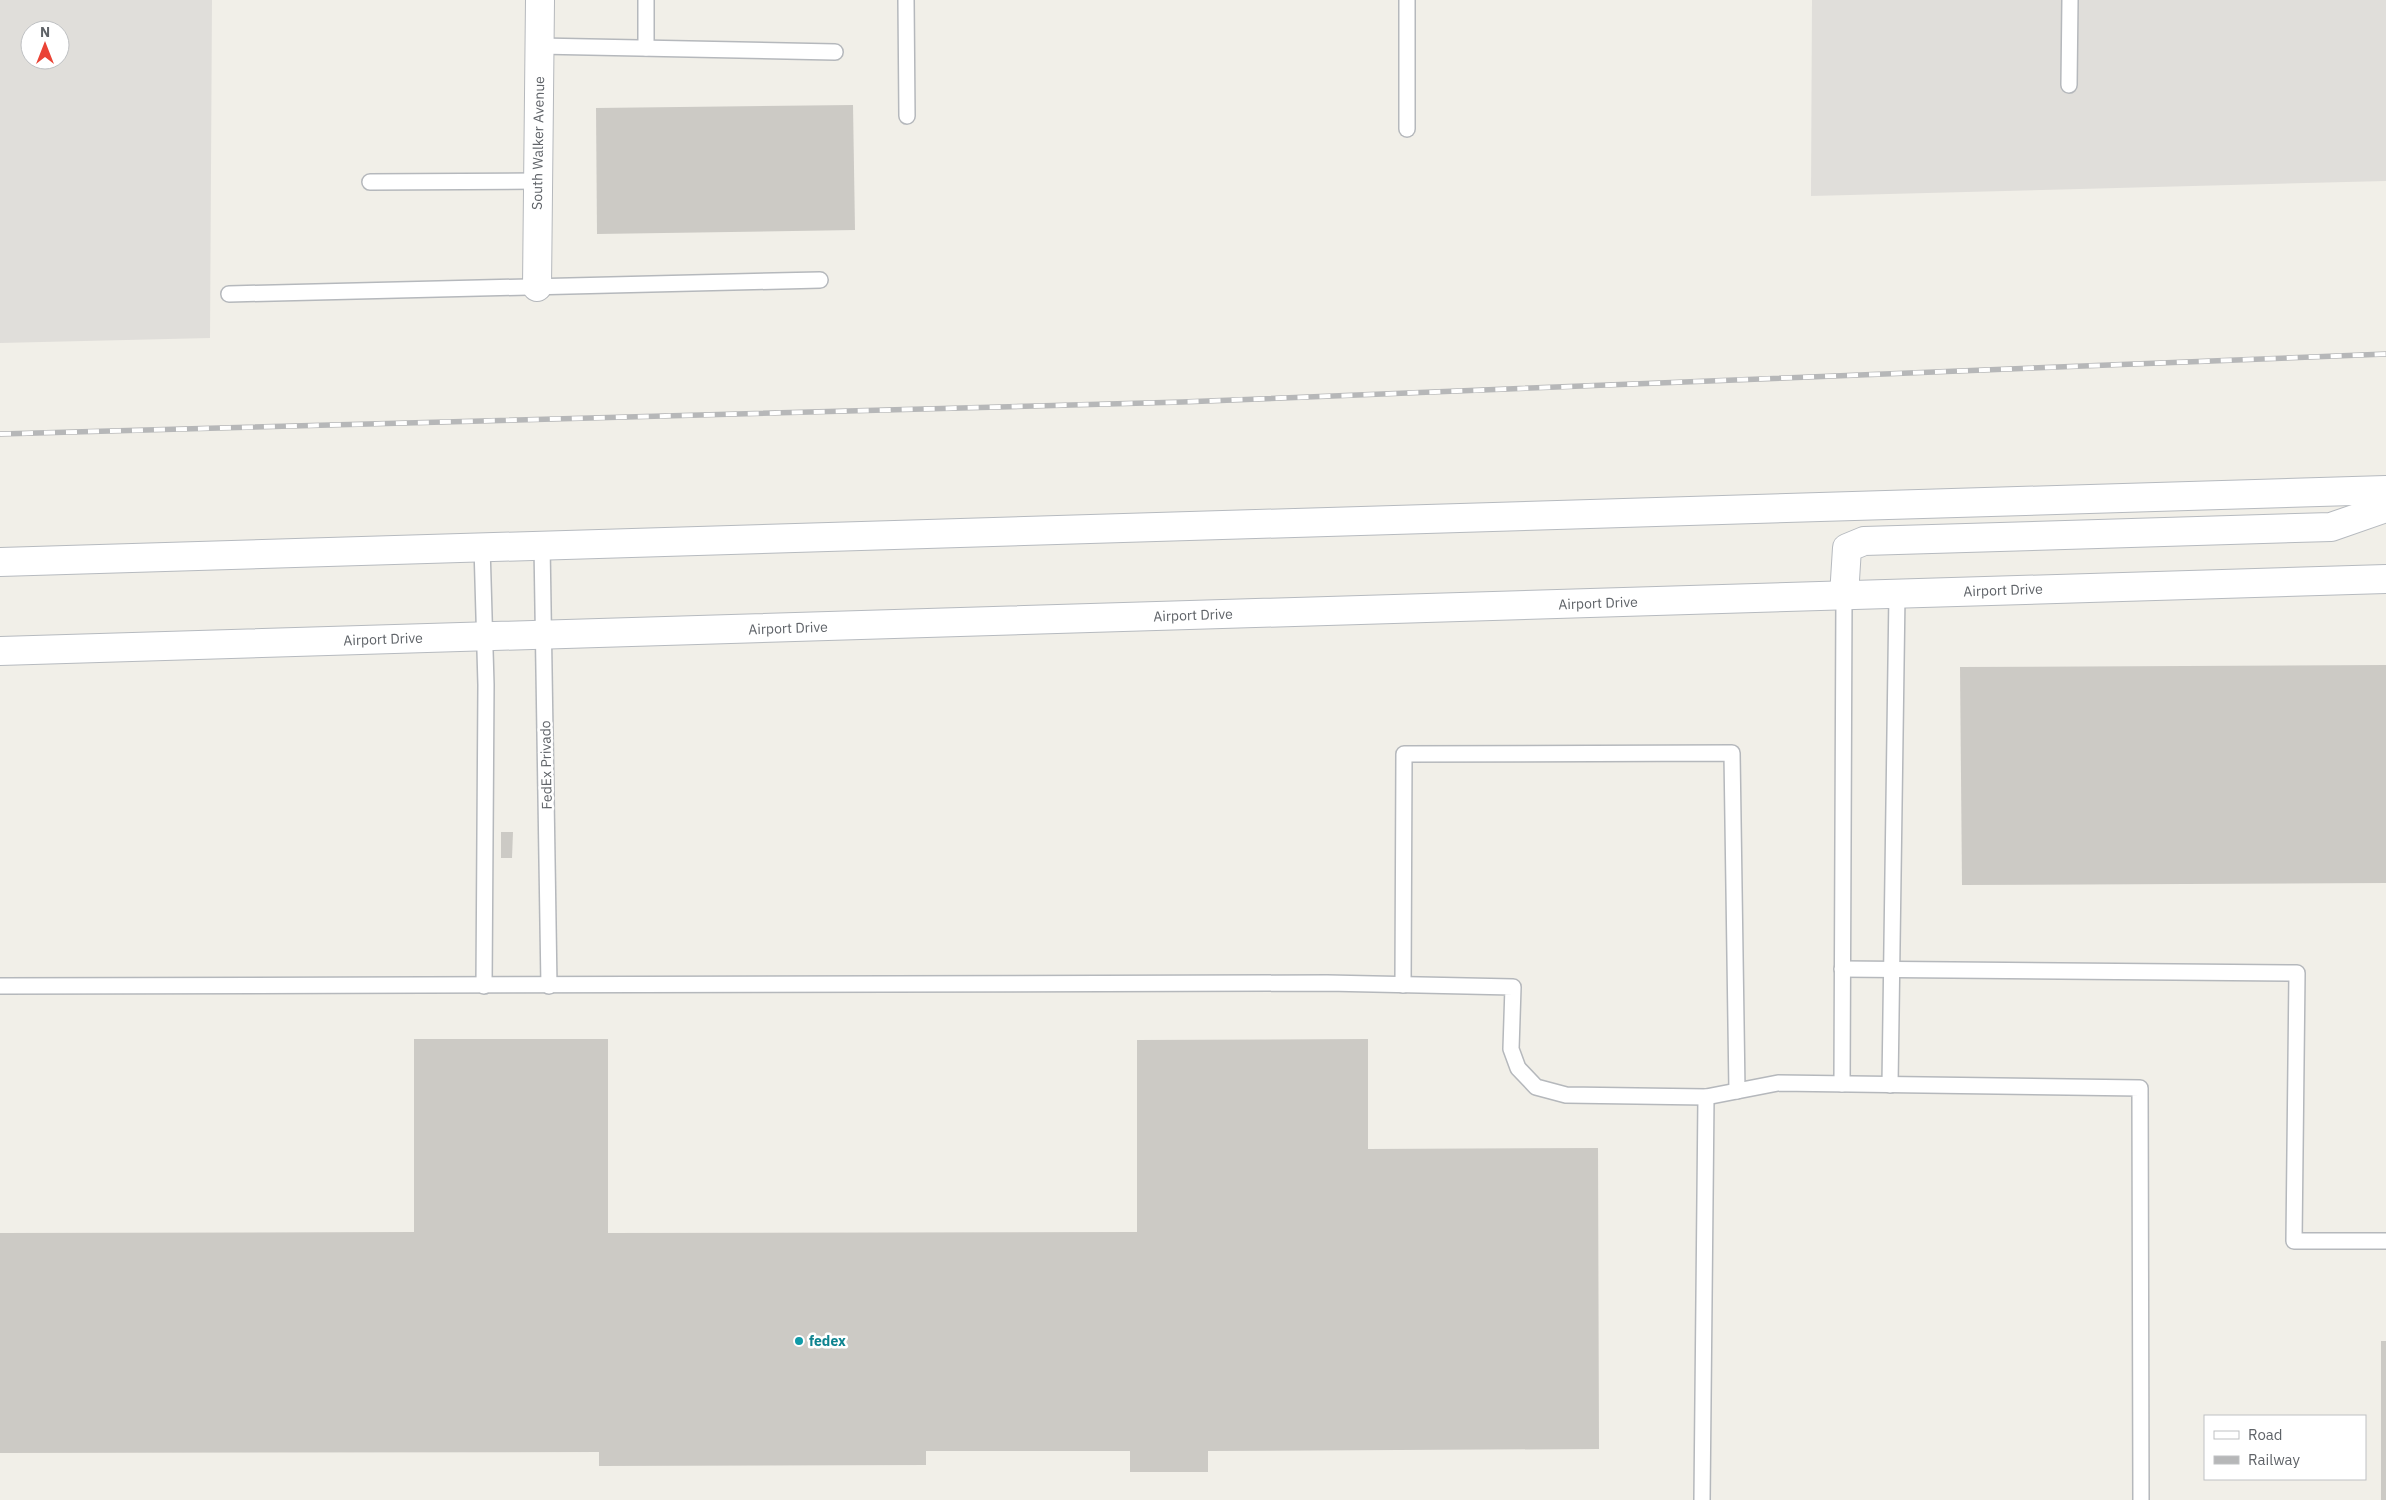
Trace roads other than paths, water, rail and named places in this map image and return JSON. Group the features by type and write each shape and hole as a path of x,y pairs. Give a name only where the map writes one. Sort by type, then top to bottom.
{"main road":[{"name":"South Walker Avenue","path":"537,287 540,0"},
{"path":"0,562 542,544 2386,490"},
{"path":"1844,596 1847,548 1864,541 2331,527 2386,508"},
{"name":"Airport Drive","path":"0,651 2386,578"}],"lane":[{"path":"646,0 646,48"},
{"path":"906,0 907,116"},
{"path":"1407,129 1408,0"},
{"path":"2069,85 2070,0"},
{"path":"539,46 835,52"},
{"path":"370,182 537,181"},
{"path":"229,294 820,280"},
{"name":"FedEx Privado","path":"542,544 549,986"},
{"path":"482,546 486,685 484,986"},
{"path":"1890,1085 1897,594"},
{"path":"1842,1084 1844,596"},
{"path":"1403,985 1404,754 1732,752 1737,1091"},
{"path":"1842,969 2297,973 2294,1241 2386,1241"},
{"path":"0,986 1403,985 1513,987 1511,1049 1518,1068 1536,1087 1566,1095 1706,1097 1778,1083 2140,1088 2141,1500"},
{"path":"1702,1500 1706,1097"}],"railway":[{"path":"0,434 1182,402 2386,354"}],"place":[{"name":"fedex","path":"799,1341"}]}
